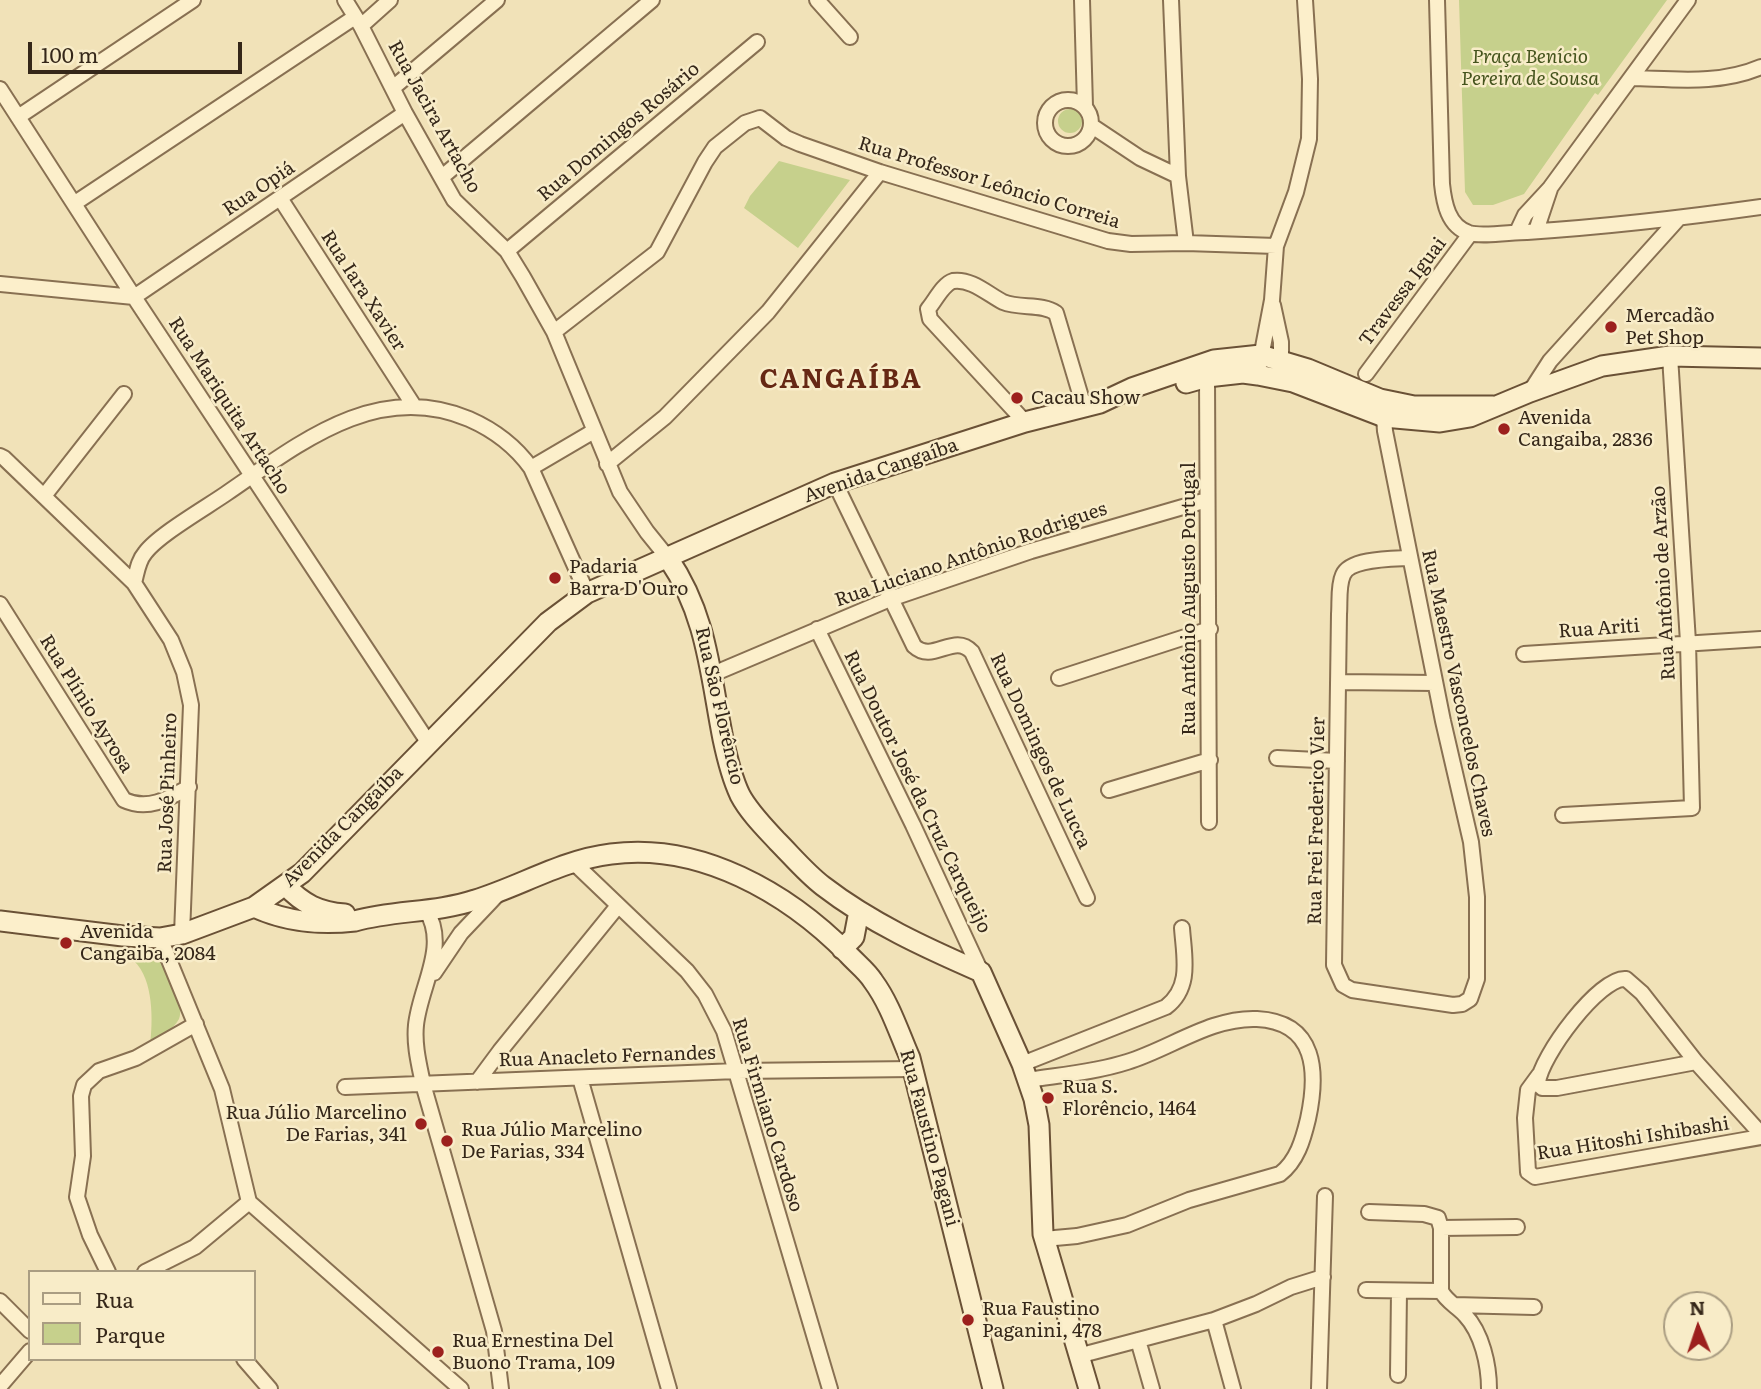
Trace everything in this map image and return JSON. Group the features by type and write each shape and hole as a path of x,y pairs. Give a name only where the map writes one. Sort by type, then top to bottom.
{"main road":[{"name":"Avenida Cangaíba","path":"1281,370 1293,382 1384,417 1440,422 1470,417 1602,366 1670,356 1761,358"},
{"name":"Avenida Cangaíba","path":"1092,405 1132,387 1214,360 1281,370 1308,369 1380,399 1414,406 1493,407"},
{"name":"Avenida Cangaíba","path":"0,921 160,938 182,934 254,907 286,886 335,840 548,622 587,593 835,483 1025,422 1092,405 1134,400 1207,377 1243,373 1260,365"},
{"name":"Rua São Florêncio","path":"668,558 684,583 695,608 713,674 731,772 741,796 757,819 804,870 859,911 916,943 981,972"},
{"name":"Rua Faustino Pagani","path":"254,907 277,918 336,923 474,901 572,861 612,853 652,853 700,862 743,877 799,912 842,949 873,981 892,1015 913,1069 993,1389"},
{"path":"799,912 808,895 822,885"},
{"name":"Rua Faustino Pagani","path":"286,886 301,901 318,910 370,917"},
{"path":"842,949 854,937 859,911"},
{"path":"981,972 1025,1072 1040,1125 1044,1239 1089,1389"}],"street":[{"path":"18,117 193,0"},
{"name":"Rua Jacira Artacho","path":"345,0 454,200 507,251 554,332 607,464 633,512 668,558"},
{"path":"75,203 390,0"},
{"path":"394,87 497,0"},
{"path":"442,177 652,0"},
{"path":"817,0 850,37"},
{"path":"1082,0 1085,106 1092,126 1085,140 1071,146 1056,143 1046,131 1046,115 1055,103 1071,99 1085,106"},
{"path":"1171,0 1178,176 1186,243"},
{"path":"1260,365 1272,300 1276,247 1296,192 1309,139 1310,79 1305,0"},
{"path":"1437,0 1444,202 1449,215 1459,228 1470,233 1536,231 1678,219 1761,207"},
{"path":"1517,232 1525,215 1550,188 1688,0"},
{"name":"Rua Domingos Rosário","path":"507,251 757,42"},
{"path":"1631,78 1712,80 1746,74 1761,67"},
{"name":"Rua Mariquita Artacho","path":"0,89 428,742"},
{"name":"Rua Opiá","path":"134,297 405,113"},
{"name":"Rua Professor Leôncio Correia","path":"554,332 657,252 715,147 745,123 760,118 786,138 800,144 880,172 1108,241 1131,244 1186,243 1276,247"},
{"path":"1092,126 1140,158 1178,176"},
{"path":"607,464 665,417 768,312 880,172"},
{"path":"1536,231 1550,188"},
{"name":"Rua Iara Xavier","path":"279,198 414,406"},
{"path":"1530,392 1559,351 1678,219"},
{"name":"Travessa Iguai","path":"1366,374 1470,233"},
{"path":"1025,422 930,319 929,309 950,282 970,284 1004,302 1048,309 1056,313 1092,405"},
{"path":"0,284 134,297"},
{"path":"1272,300 1281,370"},
{"name":"Rua Antônio de Arzão","path":"1563,815 1692,808 1688,642 1670,356"},
{"name":"Rua Antônio Augusto Portugal","path":"1207,377 1209,822"},
{"path":"44,496 124,394"},
{"path":"134,583 140,560 153,544 252,476 332,426 358,415 414,406 440,409 479,424 522,455 531,468 587,593"},
{"name":"Rua Maestro Vasconcelos Chaves","path":"1384,417 1435,683 1471,842 1477,897 1477,979"},
{"path":"531,468 594,431"},
{"name":"Rua José Pinheiro","path":"0,456 5,457 134,583 171,640 184,672 191,705 182,934"},
{"name":"Rua Domingos de Lucca","path":"835,483 914,646 919,651 930,652 961,644 972,652 1087,898"},
{"name":"Rua Luciano Antônio Rodrigues","path":"713,674 890,599 1031,551 1207,500"},
{"name":"Rua Frei Frederico Vier","path":"1410,558 1364,562 1346,570 1342,578 1339,614 1334,965 1343,985 1352,990 1453,1005 1470,999 1477,979"},
{"name":"Rua Plínio Ayrosa","path":"0,604 124,800 135,805 149,805 189,787"},
{"name":"Rua Doutor José da Cruz Carqueijo","path":"817,629 981,972"},
{"path":"1059,678 1210,629"},
{"name":"Rua Ariti","path":"1524,654 1761,639"},
{"path":"1339,682 1435,683"},
{"path":"1277,758 1337,761"},
{"path":"1110,790 1210,760"},
{"name":"Rua Firmiano Cardoso","path":"572,861 668,952 705,994 724,1031 830,1389"},
{"path":"423,992 461,933 501,891"},
{"path":"477,1082 617,906"},
{"path":"426,910 433,920 436,946 417,1019 416,1049 423,1084 494,1331 501,1389"},
{"path":"1025,1072 1166,1007 1177,999 1186,971 1182,928"},
{"path":"160,938 222,1089 249,1202 461,1389"},
{"path":"1696,1062 1557,1088 1542,1088 1538,1083 1552,1047 1569,1024 1605,988 1621,978 1631,981 1642,993 1696,1062 1761,1136"},
{"path":"1025,1072 1126,1063 1212,1027 1241,1019 1275,1021 1288,1027 1300,1037 1313,1064 1311,1103 1306,1127 1290,1166 1280,1174 1189,1200 1127,1225 1077,1236 1044,1239"},
{"path":"107,1270 85,1223 77,1197 83,1156 84,1085 99,1071 136,1058 196,1024"},
{"name":"Rua Anacleto Fernandes","path":"345,1087 737,1071 913,1069"},
{"name":"Rua Hitoshi Ishibashi","path":"1539,1075 1528,1090 1525,1118 1528,1172 1535,1177 1761,1136"},
{"path":"580,1078 669,1389"},
{"path":"1319,1389 1325,1196"},
{"path":"165,1268 249,1202"},
{"path":"1369,1212 1424,1214 1438,1218 1441,1228 1441,1291 1465,1314 1476,1332 1487,1363 1489,1389"},
{"path":"1441,1228 1517,1227"},
{"path":"1078,1356 1214,1320 1248,1308 1291,1287 1323,1277"},
{"path":"1366,1290 1441,1291"},
{"path":"1398,1375 1399,1291"},
{"path":"0,1301 28,1329"},
{"path":"1454,1305 1534,1307"},
{"path":"1214,1320 1233,1389"},
{"path":"1138,1340 1152,1389"},
{"path":"0,1386 28,1353"},
{"path":"246,1361 270,1389"}],"green space":[{"name":"Praça Benício Pereira de Sousa","path":"1459,0 1667,0 1598,95 1595,93 1524,194 1493,205 1473,205 1465,192"},
{"path":"1070,109 1079,112 1082,121 1079,130 1070,133 1061,130 1058,121 1061,112"},
{"path":"779,161 850,180 798,248 744,208 750,196"},
{"path":"115,949 156,950 177,995 179,1019 150,1046 152,1013 149,990 141,969"}],"place":[{"name":"Mercadão Pet Shop","path":"1611,327"},
{"name":"Cacau Show","path":"1017,398"},
{"name":"Avenida Cangaiba, 2836","path":"1504,429"},
{"name":"Padaria Barra D'Ouro","path":"555,578"},
{"name":"Avenida Cangaiba, 2084","path":"66,943"},
{"name":"Rua S. Florêncio, 1464","path":"1048,1098"},
{"name":"Rua Júlio Marcelino De Farias, 341","path":"421,1124"},
{"name":"Rua Júlio Marcelino De Farias, 334","path":"447,1141"},
{"name":"Rua Faustino Paganini, 478","path":"968,1320"},
{"name":"Rua Ernestina Del Buono Trama, 109","path":"438,1352"}],"district":[{"name":"CANGAÍBA","path":"841,380"}]}
